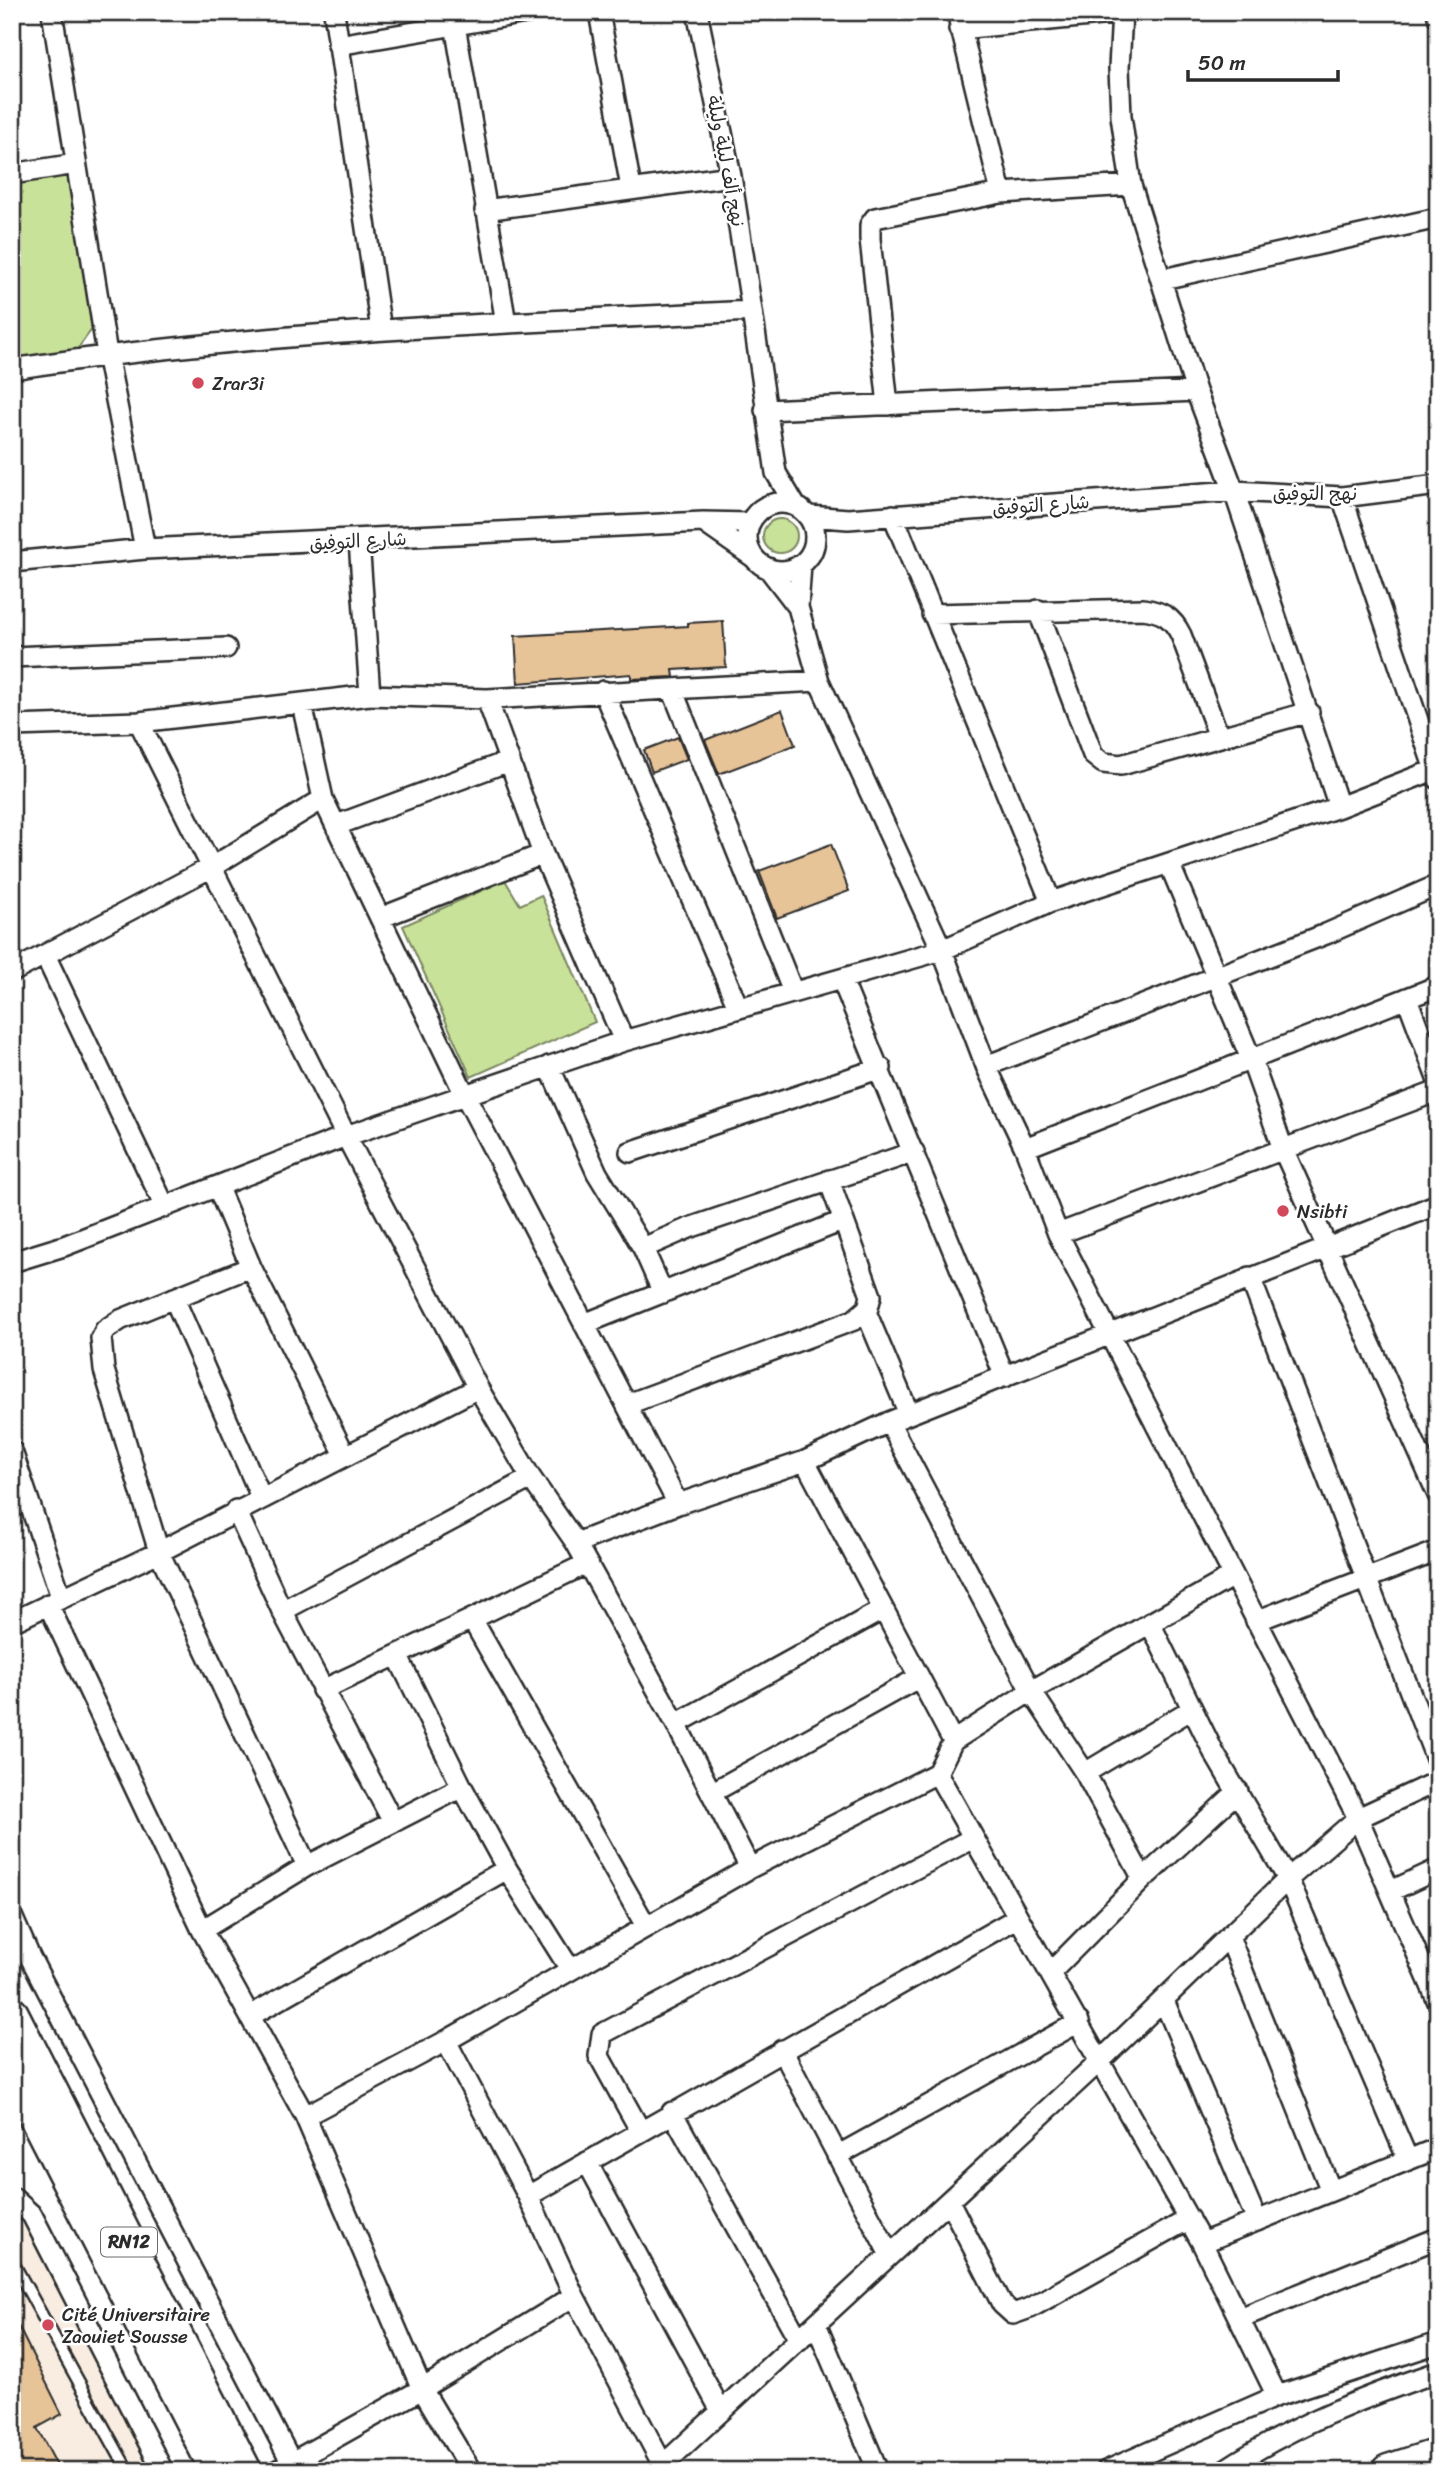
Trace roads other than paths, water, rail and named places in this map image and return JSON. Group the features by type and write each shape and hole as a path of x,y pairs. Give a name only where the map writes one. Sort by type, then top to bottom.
{"highway":[{"name":"RN12","path":"12,2014 245,2471"},
{"name":"RN12","path":"12,2071 217,2471"},
{"path":"1388,2471 1438,2455"}],"street":[{"path":"52,12 107,354 145,549"},
{"path":"334,12 381,330"},
{"path":"338,45 532,12"},
{"path":"599,12 631,188"},
{"name":"نهج ألف ليلة وليلة","path":"696,12 731,176 776,473"},
{"path":"1001,193 958,21 1122,13 1121,116 1130,184 1163,279 1196,391 1234,491 1339,807"},
{"path":"455,25 506,323"},
{"path":"12,174 76,164"},
{"path":"485,210 731,176"},
{"path":"888,405 870,239 871,222 894,213 1001,193 1130,184"},
{"path":"1163,279 1438,218"},
{"path":"12,369 107,354 381,330 752,310"},
{"path":"765,410 1196,391"},
{"path":"776,473 816,533 807,558 798,607"},
{"path":"776,473 747,540 761,563 798,607 819,681 942,950 986,1066 1025,1148 1058,1234 1358,1818 1438,2002"},
{"name":"نهج التوفيق","path":"1234,491 1342,497 1438,485"},
{"name":"شارع التوفيق","path":"802,511 848,519 1234,491"},
{"path":"12,1262 165,1208 346,1136 549,1066 738,1007 942,950 1051,902 1436,775 1342,497"},
{"path":"756,516 778,503 802,511"},
{"path":"893,515 1051,902"},
{"name":"شارع التوفيق","path":"12,562 145,549 359,541 703,522 756,516"},
{"path":"703,522 761,563 785,571 807,558 848,519"},
{"path":"359,541 370,695"},
{"path":"932,614 1143,609 1168,616 1181,635 1219,737"},
{"path":"1038,610 1093,755 1103,764 1121,765 1309,712"},
{"path":"12,657 226,648"},
{"path":"12,726 139,722 370,695 487,699 819,681"},
{"path":"672,689 793,992"},
{"path":"603,691 738,1007"},
{"path":"487,699 543,854 624,1041"},
{"path":"302,704 323,799 465,1095 678,1504"},
{"path":"139,722 346,1136 478,1388 531,1478 576,1543 676,1724 750,1867"},
{"path":"337,825 509,761"},
{"path":"12,972 210,868 323,799"},
{"path":"380,918 543,854"},
{"path":"1169,863 1251,1059 1283,1149 1438,1495"},
{"path":"986,1066 1216,977 1438,885"},
{"path":"46,955 165,1208"},
{"path":"842,980 881,1068 1005,1377"},
{"path":"1025,1148 1438,986"},
{"path":"1408,998 1438,1082"},
{"path":"549,1066 597,1173 643,1248 663,1293"},
{"path":"630,1152 881,1068"},
{"path":"1058,1234 1438,1091"},
{"path":"643,1248 689,1228 914,1152"},
{"path":"628,1404 854,1320 866,1312 871,1296 828,1180"},
{"path":"218,1188 251,1267 345,1455"},
{"path":"576,1543 678,1504 806,1461 909,1414 1326,1247 1435,1212"},
{"path":"584,1324 842,1221"},
{"path":"251,1267 120,1320 105,1330 101,1338 104,1370 159,1552 307,1866"},
{"path":"1250,1277 1438,1764"},
{"path":"174,1298 261,1497"},
{"path":"866,1312 909,1414"},
{"path":"12,1622 159,1552 261,1497 478,1388"},
{"path":"890,1422 1031,1691 1085,1773 1143,1880"},
{"path":"12,1451 54,1601 202,1930 305,2116 422,2389 471,2471"},
{"path":"806,1461 953,1741"},
{"path":"282,1611 531,1478"},
{"path":"236,1510 282,1611 393,1822"},
{"path":"1256,1622 1438,1551"},
{"path":"322,1689 586,1564"},
{"path":"305,2116 446,2041 750,1867 937,1773 953,1741 1031,1691 1233,1576"},
{"path":"676,1724 882,1609"},
{"path":"472,1619 646,1926"},
{"path":"1150,1623 1192,1709 1288,1880 1408,2160"},
{"path":"397,1655 462,1787 507,1869 570,1969"},
{"path":"711,1793 918,1678"},
{"path":"1085,1773 1192,1709"},
{"path":"937,1773 1189,2219 1277,2396"},
{"path":"446,2041 528,2196 574,2296 664,2468 721,2411 1230,1939 1288,1880 1358,1818 1438,1781"},
{"path":"202,1930 307,1866 462,1787"},
{"path":"1050,1973 1143,1880 1238,1791"},
{"path":"640,2130 599,2056 602,2034 973,1838"},
{"path":"250,2016 507,1869"},
{"path":"1391,1891 1438,1869"},
{"path":"12,1916 30,1957 288,2468 574,2296"},
{"path":"528,2196 1017,1917"},
{"path":"1230,1939 1331,2191"},
{"path":"1164,2001 1257,2221"},
{"path":"837,2156 1079,2022"},
{"path":"782,2050 890,2255"},
{"path":"673,2112 799,2340"},
{"path":"1202,2243 1438,2148"},
{"path":"587,2162 721,2411"},
{"path":"12,2197 32,2215 163,2471"},
{"path":"949,2201 1002,2304 1013,2314 1030,2308 1189,2219"},
{"path":"1240,2318 1438,2238"},
{"path":"816,2324 878,2471"},
{"path":"1106,2471 1277,2396 1438,2343"},
{"path":"1223,2471 1268,2441 1384,2390 1438,2372"}],"lane":[{"path":"12,2261 128,2471"}],"place":[{"name":"Zrar3i","path":"198,383"},
{"name":"Nsibti","path":"1283,1211"},
{"name":"Cité Universitaire Zaouiet Sousse","path":"48,2325"}]}
